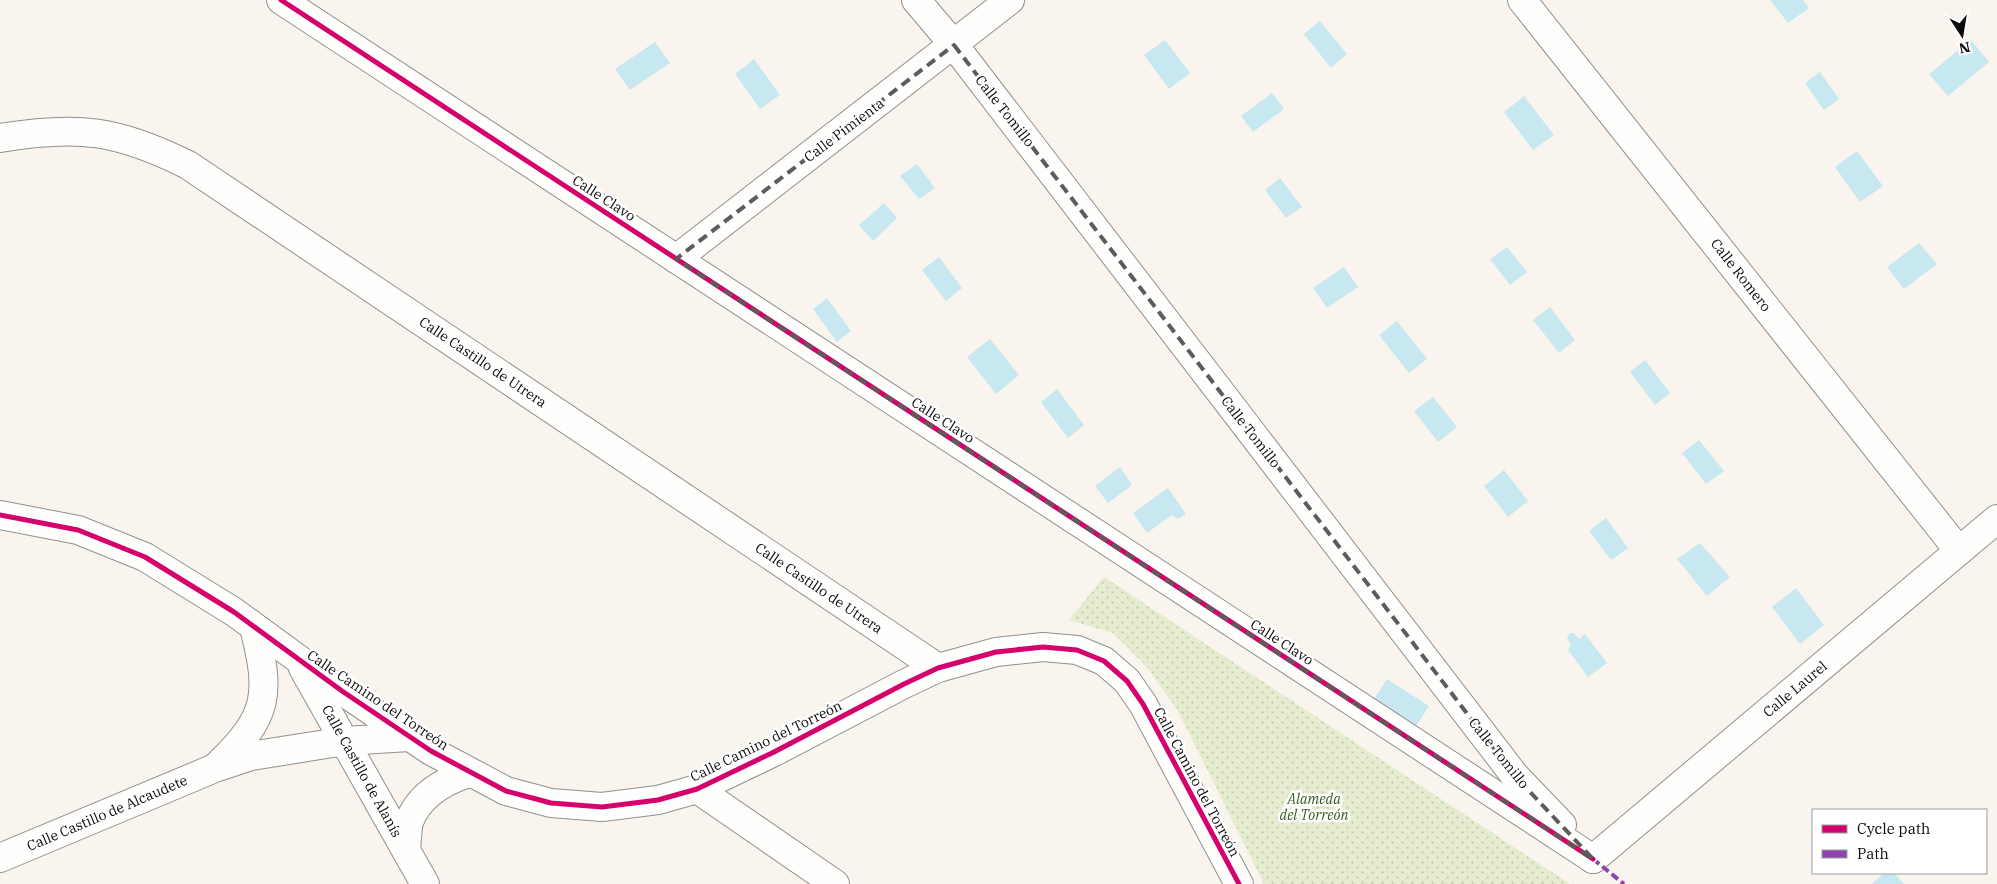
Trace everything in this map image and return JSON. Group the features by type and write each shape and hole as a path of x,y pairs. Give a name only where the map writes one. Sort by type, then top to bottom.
{"street":[{"name":"Calle Clavo","path":"281,0 1594,859"},
{"name":"Calle Tomillo","path":"916,0 954,46 1515,776 1594,859"},
{"name":"Calle Pimienta","path":"676,259 954,46 1010,0"},
{"name":"Calle Romero","path":"1522,0 1959,551"},
{"name":"Calle Castillo de Utrera","path":"0,138 31,133 74,130 118,136 153,148 188,165 938,668"},
{"name":"Calle Camino del Torreón","path":"0,515 78,530 145,557 254,627 409,737 469,773 506,791 551,803 602,807 658,800 697,789 938,668 996,652 1043,647 1077,650 1104,660 1127,681 1142,704 1239,884"},
{"name":"Calle Laurel","path":"1594,859 1997,519"},
{"path":"214,768 250,730 264,698 265,679 254,627"},
{"name":"Calle Castillo de Alanís","path":"298,659 425,884"},
{"name":"Calle Castillo de Alcaudete","path":"0,858 214,768 251,756 345,741 409,737"},
{"path":"406,850 409,823 425,797 454,778 469,773"},
{"path":"697,789 835,884"}],"highlighted area":[{"path":"954,45 1515,776 1593,859 676,259"}],"green space":[{"name":"Alameda del Torreón","path":"1104,577 1570,884 1264,884 1178,711 1147,667 1113,633 1069,620"}],"water":[{"path":"1770,0 1803,0 1809,8 1788,23"},
{"path":"1320,21 1347,54 1331,68 1304,34"},
{"path":"1165,40 1190,73 1169,89 1144,55"},
{"path":"1971,40 1989,62 1948,96 1929,74"},
{"path":"655,42 670,63 630,90 615,69"},
{"path":"754,59 780,95 760,109 735,74"},
{"path":"1820,72 1839,99 1824,110 1805,83"},
{"path":"1272,93 1284,109 1253,132 1241,116"},
{"path":"1524,96 1554,135 1533,150 1504,112"},
{"path":"1857,151 1883,186 1860,202 1835,167"},
{"path":"917,164 935,188 919,199 900,176"},
{"path":"1280,178 1302,207 1286,218 1265,190"},
{"path":"884,203 897,218 873,241 859,225"},
{"path":"1919,243 1937,264 1904,289 1887,267"},
{"path":"1507,247 1527,272 1510,285 1490,259"},
{"path":"939,257 962,288 946,301 922,270"},
{"path":"1344,267 1358,287 1327,308 1313,288"},
{"path":"827,298 851,331 837,342 813,309"},
{"path":"1550,307 1575,340 1559,353 1533,320"},
{"path":"1397,321 1427,359 1409,373 1379,335"},
{"path":"990,339 1019,375 996,394 967,357"},
{"path":"1645,360 1670,393 1655,405 1630,372"},
{"path":"1057,389 1084,425 1068,438 1041,402"},
{"path":"1433,397 1457,427 1438,442 1414,411"},
{"path":"1699,440 1724,471 1706,484 1682,453"},
{"path":"1120,467 1132,485 1108,503 1095,486"},
{"path":"1504,470 1528,501 1508,517 1484,486"},
{"path":"1168,488 1186,514 1178,519 1172,515 1147,533 1133,513"},
{"path":"1606,518 1628,548 1611,560 1589,531"},
{"path":"1700,543 1730,577 1707,596 1677,559"},
{"path":"1796,588 1824,625 1800,644 1772,607"},
{"path":"1570,633 1574,633 1579,639 1585,634 1607,663 1588,677 1568,650 1571,646 1567,638"},
{"path":"1387,679 1429,706 1415,728 1373,701"},
{"path":"1883,874 1895,874 1904,884 1872,884"}],"marked path":[{"path":"1593,859 1624,884"}],"cycle path":[{"path":"281,0 1593,859"},
{"path":"0,515 78,530 145,557 234,612 342,691 431,751 506,791 551,803 602,807 658,800 697,789 938,668 996,652 1043,647 1077,650 1104,661 1127,681 1143,704 1239,884"}]}
